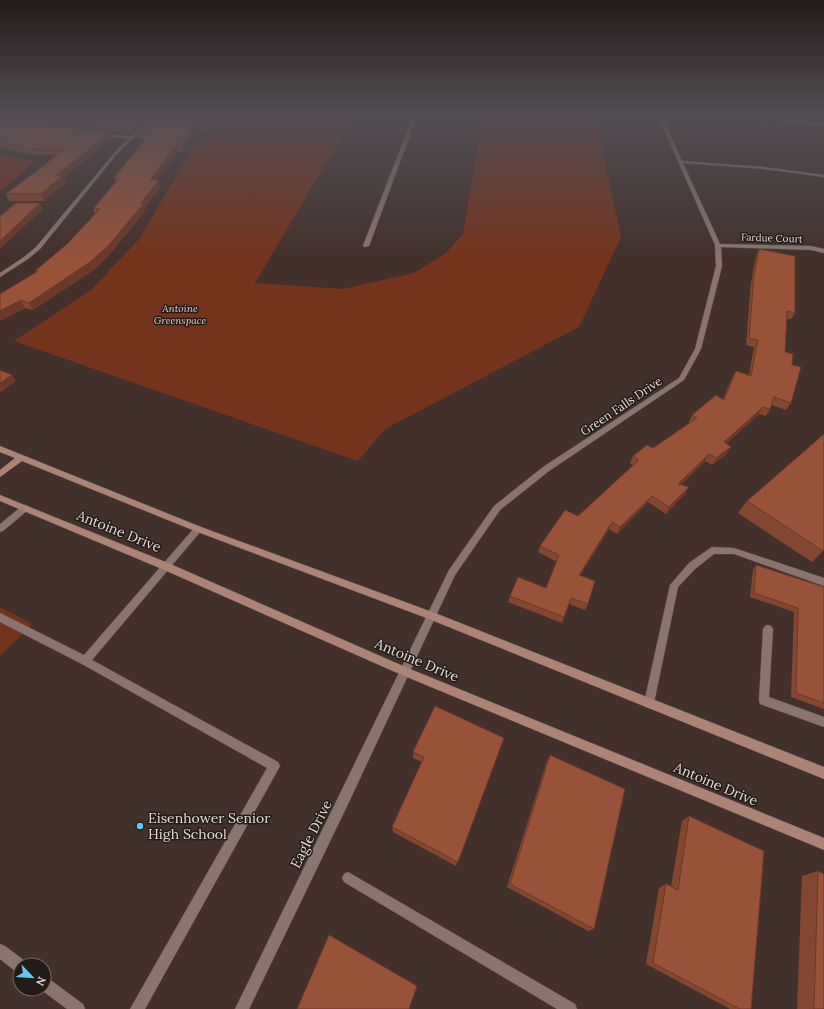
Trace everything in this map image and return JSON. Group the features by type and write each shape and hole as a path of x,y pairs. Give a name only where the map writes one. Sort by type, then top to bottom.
{"main road":[{"path":"0,450 198,530 432,616 824,773"},
{"path":"0,474 20,458"},
{"name":"Antoine Drive","path":"0,498 165,566 406,672 824,844"}],"street":[{"path":"0,275 26,258 38,248 108,163"},
{"path":"366,246 397,163"},
{"name":"Green Falls Drive","path":"406,672 452,573 497,508 546,469 682,379 698,349 719,266 718,245 680,163"},
{"path":"695,163 764,168 824,176"},
{"name":"Fardue Court","path":"718,245 811,248 824,251"},
{"path":"0,530 25,508"},
{"path":"85,660 165,566 198,530"},
{"path":"649,703 674,585 692,566 712,550 734,551 824,582"},
{"path":"0,617 85,660 274,766 137,1009"},
{"path":"768,629 764,700 824,722"},
{"name":"Eagle Drive","path":"242,1009 406,672"},
{"path":"348,878 570,1009"},
{"path":"0,950 12,960"},
{"path":"52,990 78,1009"}],"green space":[{"path":"0,163 33,163 0,192"},
{"name":"Antoine Greenspace","path":"183,163 326,163 255,283 343,289 414,273 446,253 463,234 475,163 605,163 621,237 579,327 385,429 358,461 14,341 91,290 140,238"},
{"path":"0,607 32,624 0,656"}],"building":[{"path":"47,163 71,163 56,175 63,175 41,194 6,194"},
{"path":"126,163 163,163 150,180 159,180 140,204 143,204 108,246 90,262 29,303 21,300 0,311 0,294 38,271 35,271 66,245 100,209 93,209 119,178 114,178"},
{"path":"16,203 40,203 0,241 0,216"},
{"path":"759,249 795,256 795,313 787,311 785,352 793,354 792,365 801,367 791,403 774,397 770,409 763,407 724,442 731,447 716,458 709,454 678,484 689,487 669,507 652,496 620,527 612,522 579,575 595,581 588,604 571,598 564,617 510,596 518,577 546,588 559,555 540,546 565,510 578,516 639,460 633,456 647,445 653,448 697,418 692,415 716,395 724,400 736,371 751,376 758,340 749,338 754,276"},
{"path":"0,370 12,375 0,383"},
{"path":"824,434 824,549 823,551 747,501"},
{"path":"756,565 824,587 824,703 796,693 798,608 754,593"},
{"path":"435,706 504,738 458,862 392,827 424,757 413,752"},
{"path":"550,755 625,789 594,929 510,884"},
{"path":"689,816 764,851 751,1009 740,1009 653,963 666,884 678,890"},
{"path":"818,871 824,874 824,1009 814,1009"},
{"path":"329,935 417,986 409,1009 297,1009"}],"place":[{"name":"Eisenhower Senior High School","path":"140,826"}]}
